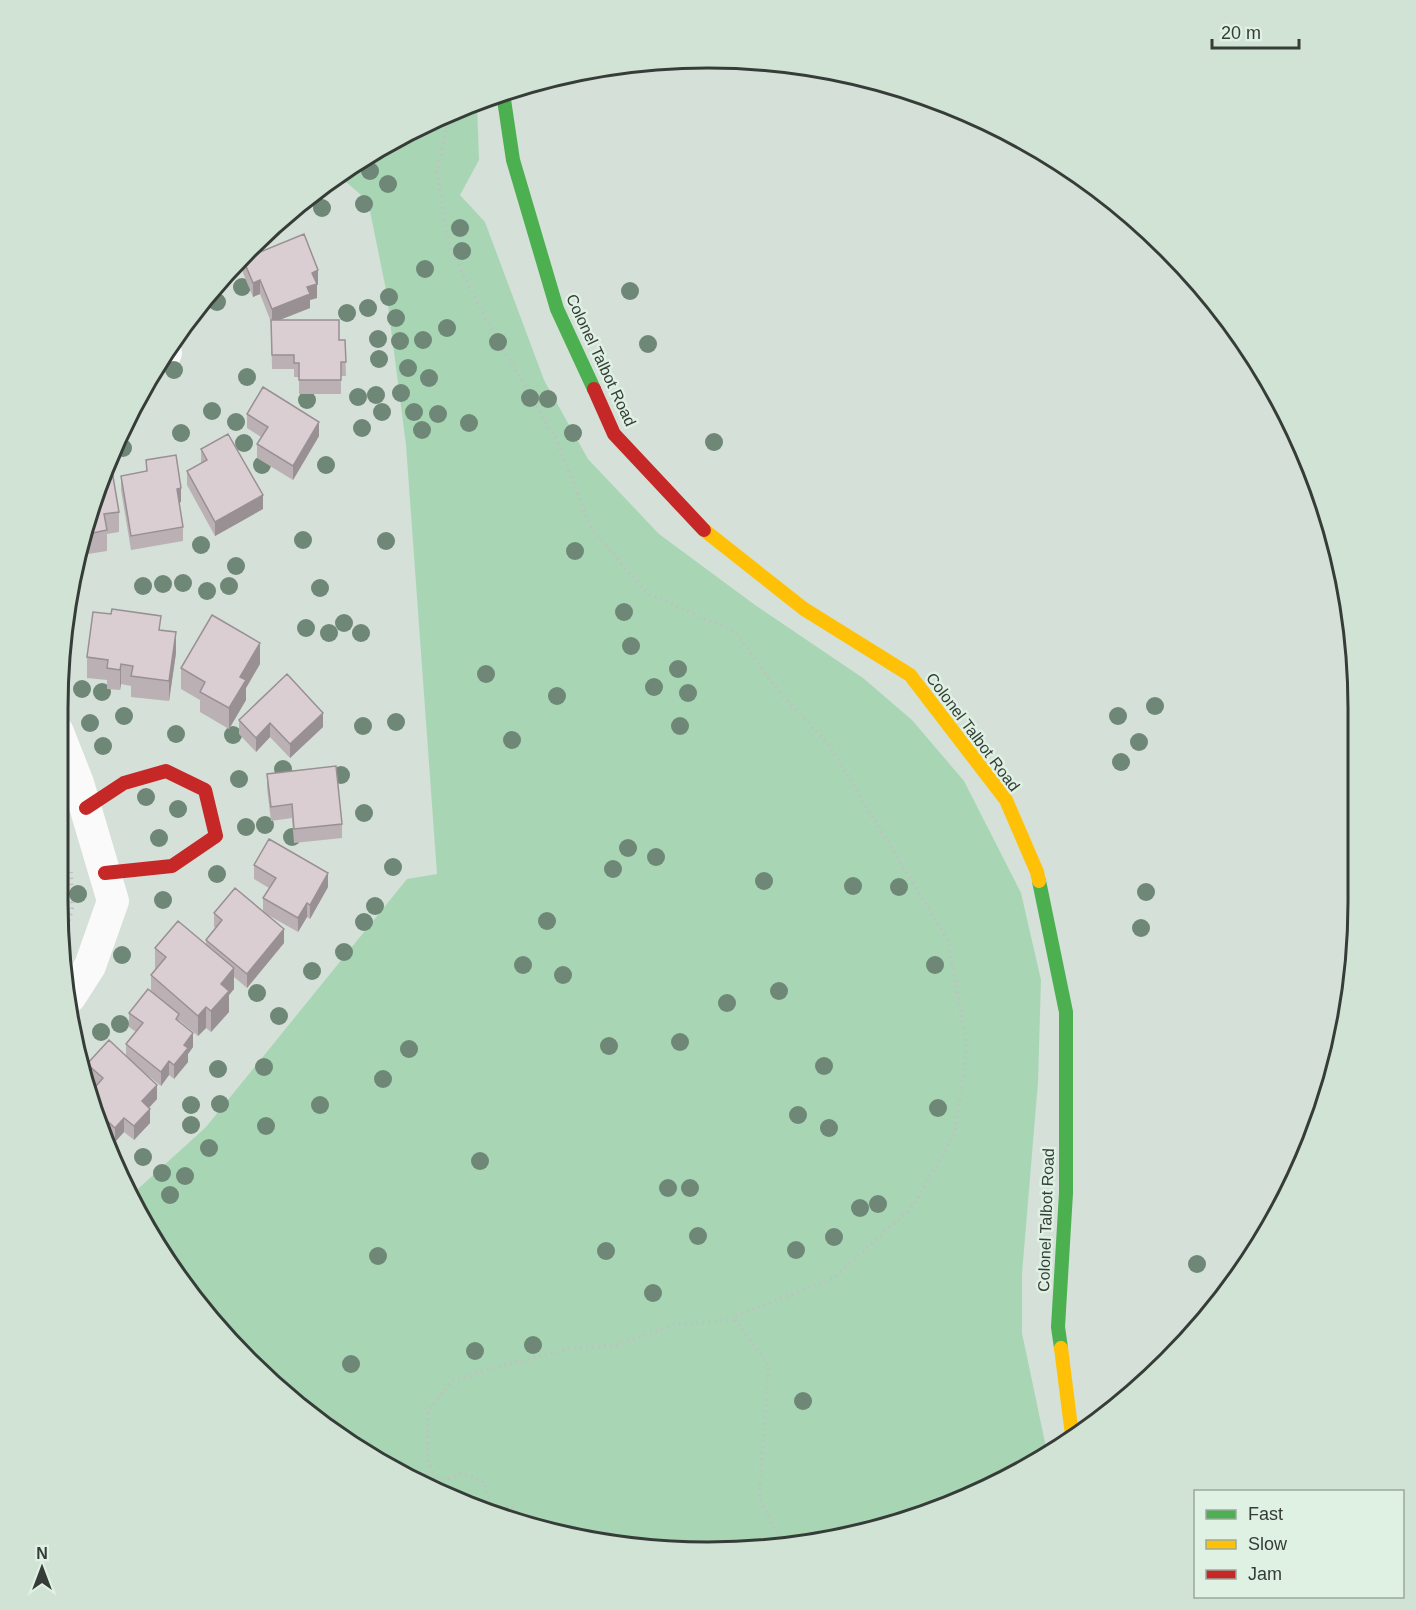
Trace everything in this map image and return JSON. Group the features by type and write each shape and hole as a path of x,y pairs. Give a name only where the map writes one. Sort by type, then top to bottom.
{"main road":[{"name":"Colonel Talbot Road","path":"504,100 513,160 557,309 614,434 709,535 804,609 910,675 1006,800 1037,872 1066,1012 1066,1193 1058,1327 1071,1430"},
{"path":"86,808 124,783 166,771 205,790 216,836 172,866 105,873"}],"street":[{"path":"68,758 86,808 113,901 90,966 74,991"}],"path":[{"path":"448,123 437,172 449,246 485,318 556,440 591,528 646,593 735,632 781,694 829,745 948,941 967,1047 955,1133 913,1206 834,1278 735,1316 735,1320"},
{"path":"68,922 72,908 71,869"},
{"path":"436,1481 428,1461 428,1410 452,1381 568,1349 616,1345 674,1325 735,1320"},
{"path":"735,1320 769,1366 759,1498 779,1538"},
{"path":"437,1482 462,1474 484,1481 490,1504"},
{"path":"501,1509 512,1506 517,1513"}],"green space":[{"path":"477,111 479,160 460,195 485,222 544,380 588,459 659,534 755,605 863,678 912,720 964,781 1021,893 1041,980 1038,1082 1022,1274 1022,1333 1046,1446 953,1494 874,1521 792,1537 750,1541 666,1541 624,1537 542,1521 502,1509 463,1494 388,1457 352,1435 286,1384 226,1324 200,1292 175,1258 137,1190 206,1127 407,879 437,874 406,445 386,290 368,201 344,181 388,153"}],"building":[{"path":"304,234 318,270 312,273 317,284 307,287 310,294 272,309 260,280 253,283 246,265 257,253"},
{"path":"271,320 339,320 339,340 345,340 346,362 341,362 341,380 299,380 299,363 294,363 294,355 272,355"},
{"path":"263,387 319,422 293,466 257,444 268,427 247,414"},
{"path":"228,434 263,495 215,522 187,471 207,460 201,449"},
{"path":"176,455 181,488 177,489 183,527 131,536 121,476 147,471 146,460"},
{"path":"112,473 119,512 104,514 107,530 92,533"},
{"path":"112,609 161,616 159,630 176,632 169,681 131,676 133,666 121,664 120,670 107,668 108,660 87,657 93,612 111,614"},
{"path":"212,615 260,643 240,677 246,680 229,708 200,692 205,682 181,668"},
{"path":"287,674 323,713 290,744 270,723 256,738 239,720"},
{"path":"336,766 342,824 294,829 292,804 271,807 267,774"},
{"path":"269,839 328,873 310,905 307,903 298,918 263,898 276,878 254,865"},
{"path":"235,888 284,929 247,974 206,940 222,920 214,913"},
{"path":"178,921 234,968 221,984 229,991 211,1011 206,1007 198,1016 151,975 166,957 155,948"},
{"path":"148,989 179,1014 176,1019 193,1033 184,1045 188,1048 174,1065 169,1061 161,1072 126,1044 143,1023 129,1013"},
{"path":"109,1040 157,1085 142,1101 150,1109 134,1126 124,1118 115,1128 105,1119 95,1087 103,1078 88,1063"}],"traffic: fast":[{"path":"504,100 513,160 557,309 594,389"},
{"path":"1039,881 1066,1012 1066,1193 1058,1327 1061,1348"}],"traffic: slow":[{"path":"704,530 804,609 910,675 1006,800 1039,881"},
{"path":"1061,1348 1071,1430"}],"traffic: jam":[{"path":"594,389 614,434 704,530"},
{"path":"86,808 124,783 166,771 205,790 216,836 172,866 105,873"}]}
